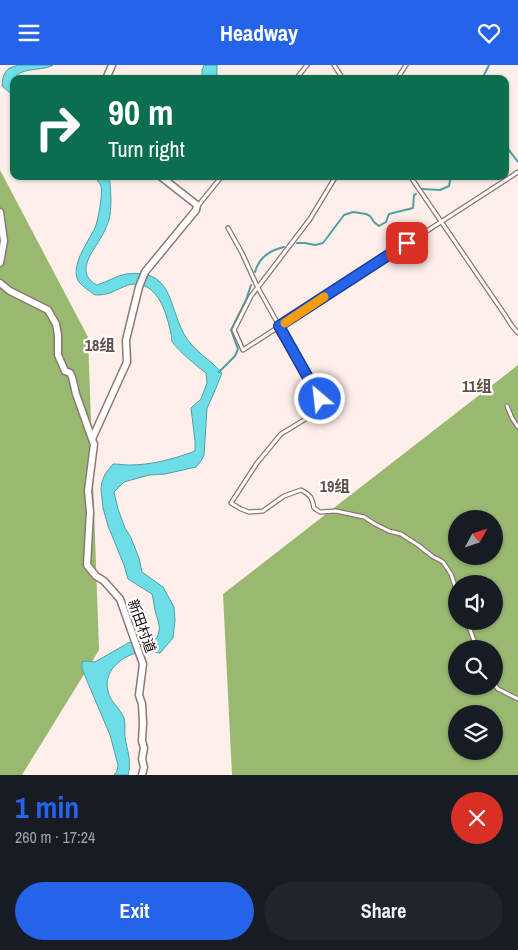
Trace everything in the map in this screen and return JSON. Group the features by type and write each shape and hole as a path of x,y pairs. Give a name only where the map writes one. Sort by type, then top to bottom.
{"street":[{"path":"165,180 197,205 196,208"},
{"name":"新田村道","path":"92,439 127,362 126,340 143,276 196,208"},
{"path":"0,212 4,241 0,263"},
{"name":"新田村道","path":"0,283 10,291 48,309 56,324 58,355 65,371 70,373 72,377 76,394 94,444 88,491 90,518 87,565 120,599 143,664 139,695 144,723 142,741 144,767 142,775"}],"lane":[{"path":"299,75 307,65"},
{"path":"196,208 219,180"},
{"path":"334,180 310,219 251,295 234,330 243,350 506,180"},
{"path":"413,180 518,333"},
{"path":"228,228 258,288 325,406 281,434 257,463 231,503 249,512 263,511 284,497 301,490 308,493 314,509 320,512 336,511 364,517 389,531 407,537 443,562 451,575"},
{"path":"507,406 518,427"},
{"path":"503,692 518,699"}],"green space":[{"path":"0,170 88,337 99,650 22,775 0,775"},
{"path":"518,365 518,775 232,775 223,594"}],"water":[{"path":"19,65 53,65 22,72 17,75 10,75 10,93 2,86 2,81 6,71"},
{"path":"204,65 217,65 217,75 202,75"},
{"path":"97,180 110,180 111,210 101,238 86,266 88,277 97,285 126,274 141,274 153,277 167,291 187,340 222,373 207,408 204,455 196,467 165,474 149,475 124,482 114,492 118,509 139,558 142,572 163,587 174,607 175,620 173,638 160,653 149,651 133,654 118,662 109,675 107,683 109,695 125,720 125,737 129,761 128,775 114,775 118,765 110,735 82,669 82,662 95,662 138,639 150,641 157,638 159,626 152,594 128,579 103,508 102,482 105,474 113,464 138,465 154,463 195,451 191,408 201,399 207,383 206,373 182,353 172,341 164,310 156,295 150,289 143,285 131,284 110,293 95,295 79,282 76,269 84,247 95,228 100,207 101,186"}],"waterway":[{"path":"484,75 489,65"},
{"path":"509,150 518,162"},
{"path":"422,189 440,190 449,186 450,180"},
{"path":"297,243 315,245 323,243 344,215 353,212 370,216 379,226 386,222 389,214 413,208 414,195 416,194"},
{"path":"255,272 259,263 266,255 284,247"},
{"path":"219,372 235,356 238,349 231,330 246,300 251,285"}],"slow traffic":[{"path":"285,323 324,297"}],"district":[{"name":"18组","path":"100,345"},
{"name":"11组","path":"477,386"},
{"name":"19组","path":"335,486"}],"route":[{"path":"320,399 279,326 407,243"}]}
